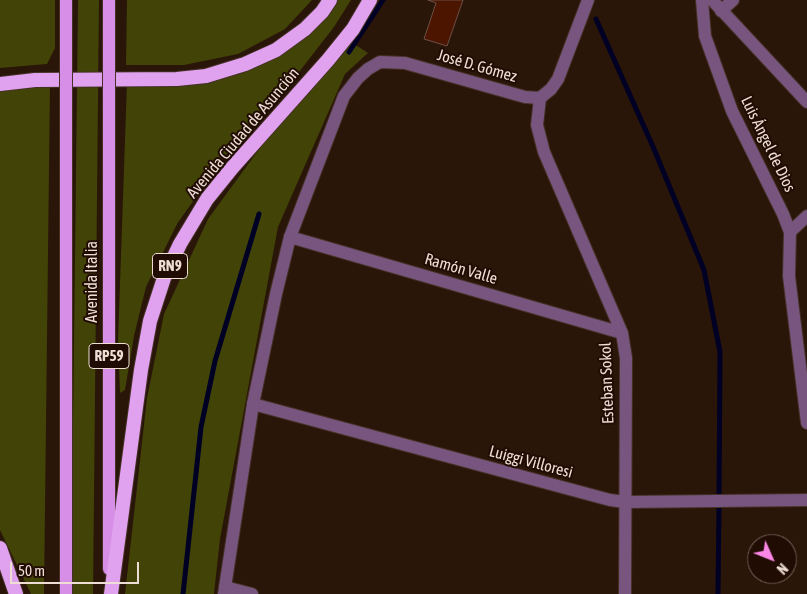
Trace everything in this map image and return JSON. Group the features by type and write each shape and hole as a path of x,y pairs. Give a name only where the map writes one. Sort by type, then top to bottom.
{"highway":[{"name":"Avenida Ciudad de Asunción","path":"110,594 141,370 150,321 164,278 180,244 207,199 328,60 353,28 370,0"},
{"name":"Avenida Ciudad de Asunción","path":"0,84 36,80 178,79 206,76 245,64 276,50 305,30 322,12 327,1"},
{"path":"0,548 16,594"}],"main road":[{"name":"Avenida Italia","path":"66,0 66,594"},
{"name":"Avenida Italia","path":"109,0 110,594"}],"street":[{"path":"540,98 551,89 558,79 588,0"},
{"name":"Luis Ángel de Dios","path":"702,0 704,36 732,111 790,232 789,276 807,423"},
{"path":"712,0 807,102"},
{"path":"721,11 733,0"},
{"name":"José D. Gómez","path":"290,237 344,96 358,78 380,62 405,63 525,97 540,98"},
{"name":"Esteban Sokol","path":"540,98 537,125 544,152 622,333 626,358 625,594"},
{"path":"790,232 807,216"},
{"path":"252,594 225,590 253,404 290,237"},
{"name":"Ramón Valle","path":"290,237 622,333"},
{"name":"Luiggi Villoresi","path":"253,404 610,500 624,502 807,500"}],"shaded area":[{"path":"0,0 55,0 55,48 47,64 0,68"},
{"path":"78,0 99,0 93,594 71,594"},
{"path":"127,0 312,0 285,29 238,54 184,65 126,65"},
{"path":"336,0 351,0 334,27 299,72 225,156 177,224 146,287 134,336 125,390 120,393 118,341 127,82 244,67"},
{"path":"375,0 379,0 354,44 368,53 345,74 278,227 220,539 214,594 125,594 147,398 164,314 208,219 265,141"},
{"path":"50,84 44,594 31,594 0,530 0,89"}],"building":[{"path":"428,0 463,0 447,46 424,39 436,3"}],"waterway":[{"path":"349,52 383,0"},
{"path":"596,19 654,149 704,270 720,352 719,498"},
{"path":"183,594 201,427 215,361 259,214"},
{"path":"718,594 719,507"}]}
